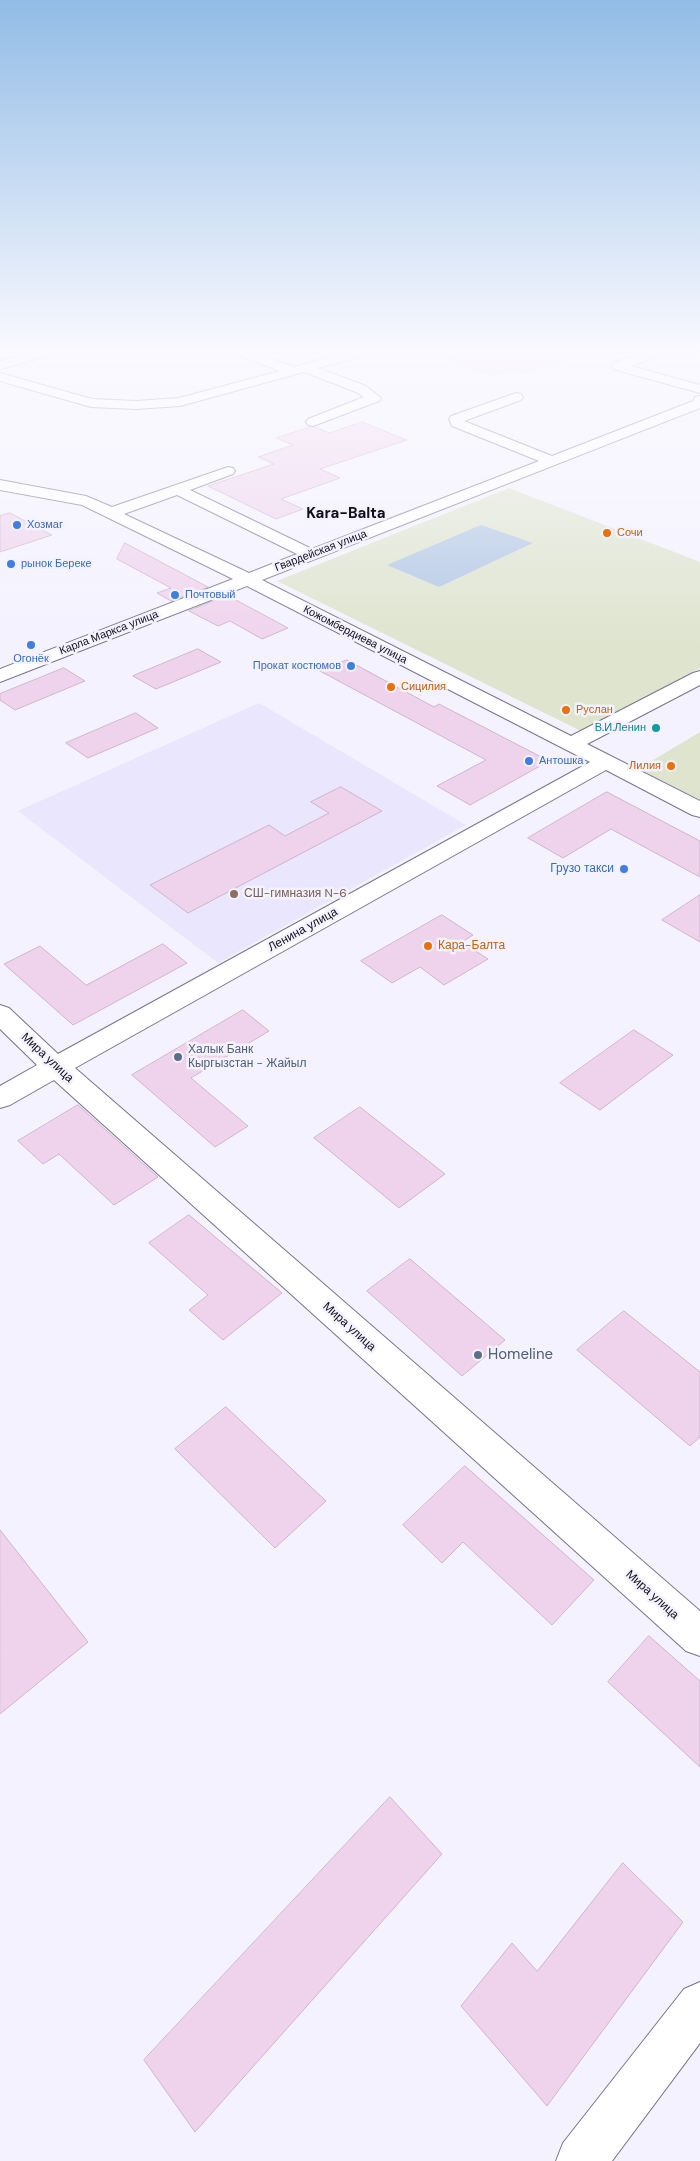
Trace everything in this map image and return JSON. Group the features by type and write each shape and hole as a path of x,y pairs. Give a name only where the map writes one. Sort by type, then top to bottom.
{"street":[{"path":"523,449 553,461"},
{"name":"Гвардейская улица","path":"247,579 584,449"},
{"path":"111,513 228,471"},
{"name":"Кожомбердиева улица","path":"0,485 86,501 247,579 700,810"},
{"path":"177,489 312,554"},
{"name":"Карла Маркса улица","path":"0,676 247,579"},
{"path":"570,744 700,677"},
{"name":"Ленина улица","path":"0,1098 605,762"},
{"name":"Мира улица","path":"0,1014 56,1067 700,1637"},
{"path":"581,2161 695,2022"}],"shaded area":[{"name":"СШ-гимназия N-6","path":"259,703 466,825 218,963 18,811"}],"green space":[{"path":"509,488 700,562 700,668 583,732 277,581"},
{"path":"700,732 700,800 638,769"}],"water":[{"path":"481,525 533,543 439,587 387,565"}],"building":[{"path":"282,449 380,449 320,469 340,478 281,499 303,509 276,519 208,486 274,464 258,457"},
{"name":"Хозмаг","path":"10,513 52,535 0,552 0,516"},
{"path":"125,543 208,587 171,601 157,593 171,588 117,559"},
{"path":"226,596 288,628 262,639 230,621 218,626 189,611"},
{"path":"198,649 221,662 156,689 133,676"},
{"path":"347,660 434,707 439,704 549,761 470,805 437,786 486,760 320,671"},
{"path":"64,668 85,681 15,710 0,700 0,694"},
{"path":"136,713 158,728 88,758 66,743"},
{"path":"341,787 382,811 188,913 150,885 269,825 285,836 329,813 311,802"},
{"path":"607,792 700,841 700,877 611,829 563,858 528,838"},
{"path":"700,895 700,942 662,920"},
{"name":"Кара-Балта","path":"442,915 473,935 462,942 488,959 444,985 420,967 392,983 361,961"},
{"path":"163,944 187,963 73,1025 4,964 40,946 86,985"},
{"path":"243,1010 269,1031 191,1078 248,1126 215,1147 132,1075"},
{"path":"634,1030 673,1055 600,1110 560,1083"},
{"path":"78,1105 158,1177 114,1205 59,1154 43,1164 18,1141"},
{"path":"360,1107 445,1174 399,1208 314,1138"},
{"path":"189,1215 282,1293 223,1340 189,1310 208,1295 149,1243"},
{"path":"410,1259 505,1340 462,1376 367,1291"},
{"path":"624,1311 700,1372 700,1437 690,1446 577,1350"},
{"path":"226,1407 326,1501 275,1548 175,1449"},
{"path":"465,1466 594,1580 552,1625 463,1542 442,1563 403,1525"},
{"path":"0,1530 88,1642 0,1714"},
{"path":"649,1636 700,1681 700,1767 608,1682"},
{"path":"390,1797 442,1854 195,2132 144,2060"},
{"path":"623,1863 683,1922 547,2106 461,2006 512,1943 537,1971"}],"place":[{"name":"Хозмаг","path":"17,525"},
{"name":"Сочи","path":"607,533"},
{"name":"рынок Береке","path":"11,564"},
{"name":"Почтовый","path":"175,595"},
{"name":"Огонёк","path":"31,645"},
{"name":"Прокат костюмов","path":"351,666"},
{"name":"Сицилия","path":"391,687"},
{"name":"Руслан","path":"566,710"},
{"name":"В.И.Ленин","path":"656,728"},
{"name":"Антошка","path":"529,761"},
{"name":"Лилия","path":"671,766"},
{"name":"Грузо такси","path":"624,869"},
{"name":"СШ-гимназия N-6","path":"234,894"},
{"name":"Кара-Балта","path":"428,946"},
{"name":"Халык Банк Кыргызстан - Жайыл","path":"178,1057"},
{"name":"Homeline","path":"478,1355"}],"district":[{"name":"Kara-Balta","path":"346,514"}]}
